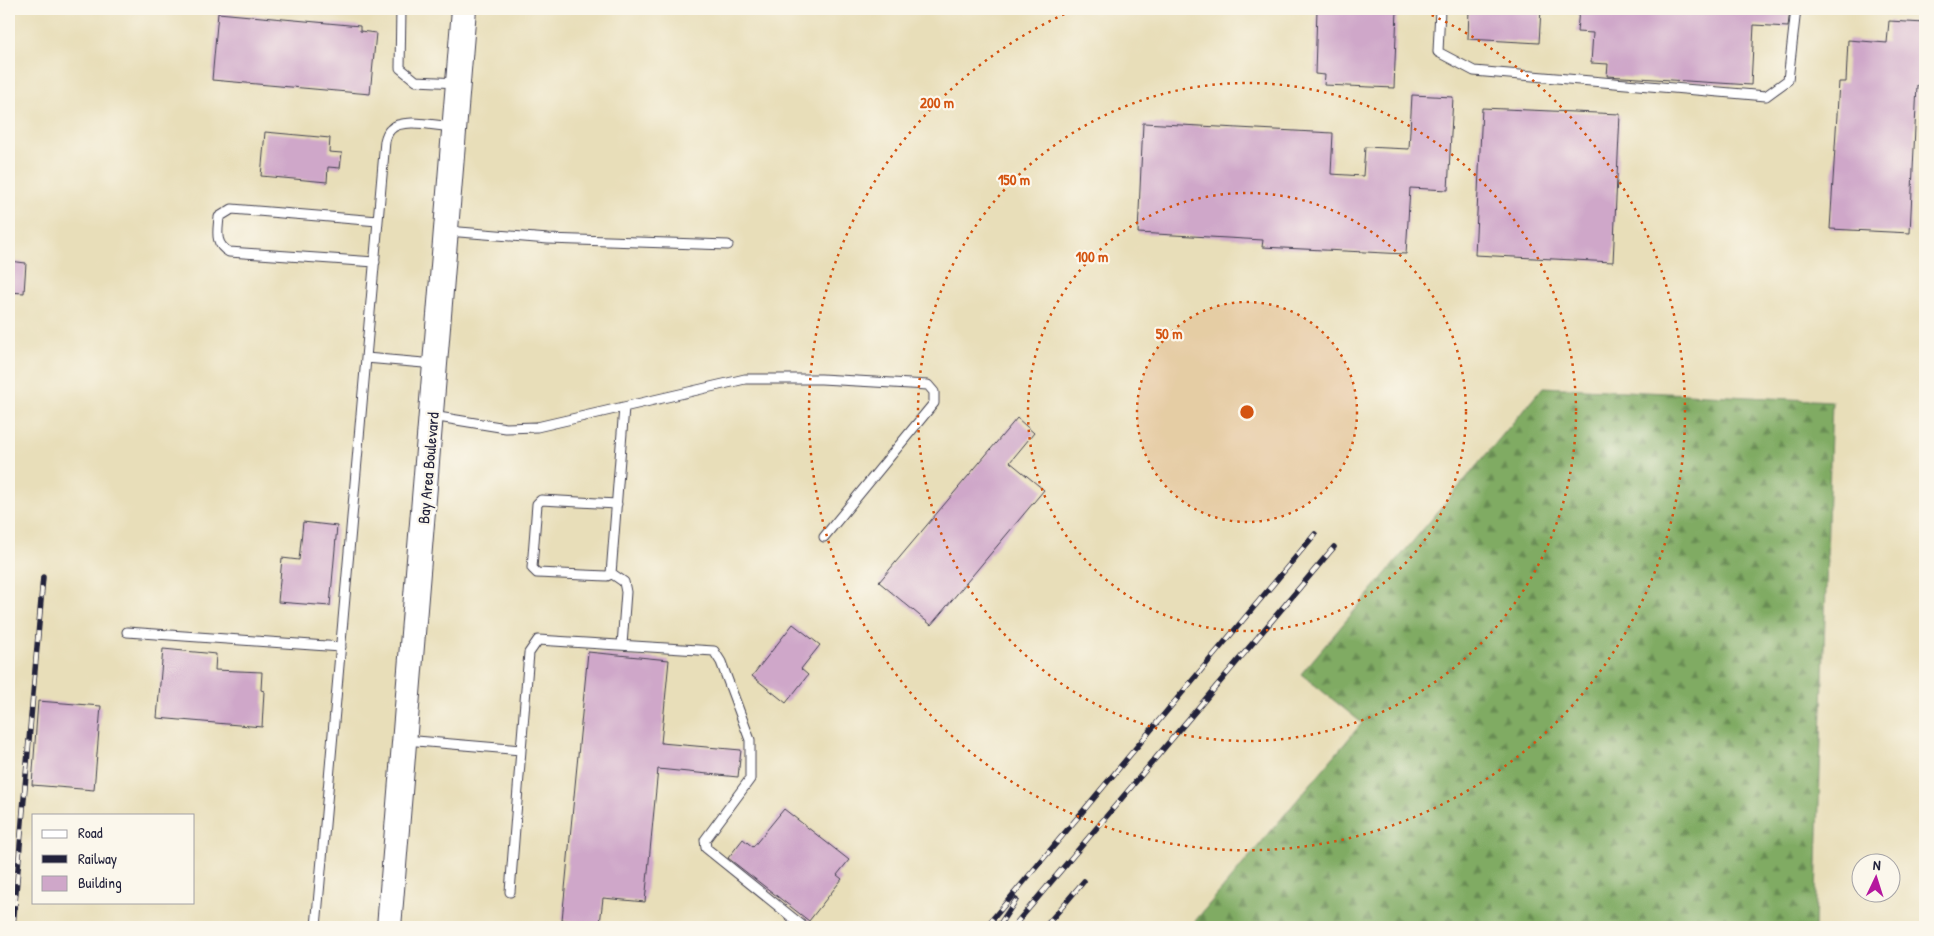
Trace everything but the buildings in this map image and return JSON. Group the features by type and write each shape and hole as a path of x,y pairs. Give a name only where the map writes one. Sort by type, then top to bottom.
{"main road":[{"name":"Bay Area Boulevard","path":"389,927 464,9"}],"lane":[{"path":"401,9 400,68 416,81 459,83"},
{"path":"1440,9 1438,52 1474,71 1766,96 1788,80 1796,9"},
{"path":"316,927 385,141 388,131 394,126 410,123 455,128"},
{"path":"375,262 228,252 218,242 219,217 232,209 378,221"},
{"path":"447,232 728,245"},
{"path":"366,358 436,364"},
{"path":"432,416 506,428 537,427 745,379 821,379 928,385 934,392 934,404 824,537"},
{"path":"611,573 624,407"},
{"path":"611,573 607,576 538,573 532,568 537,504 541,500 616,504"},
{"path":"611,573 624,582 626,592 622,645"},
{"path":"127,632 340,647"},
{"path":"510,892 529,653 538,640 714,651 722,662 750,740 750,779 705,840 706,848 804,927"},
{"path":"405,740 521,750"}],"green space":[{"path":"1543,387 1832,401 1815,927 1190,927 1362,723 1301,674"}],"railway":[{"path":"986,927 1315,534"},
{"path":"1013,927 1334,547"},
{"path":"13,927 43,577"},
{"path":"1045,927 1084,881"},
{"path":"998,927 1016,900"}]}
